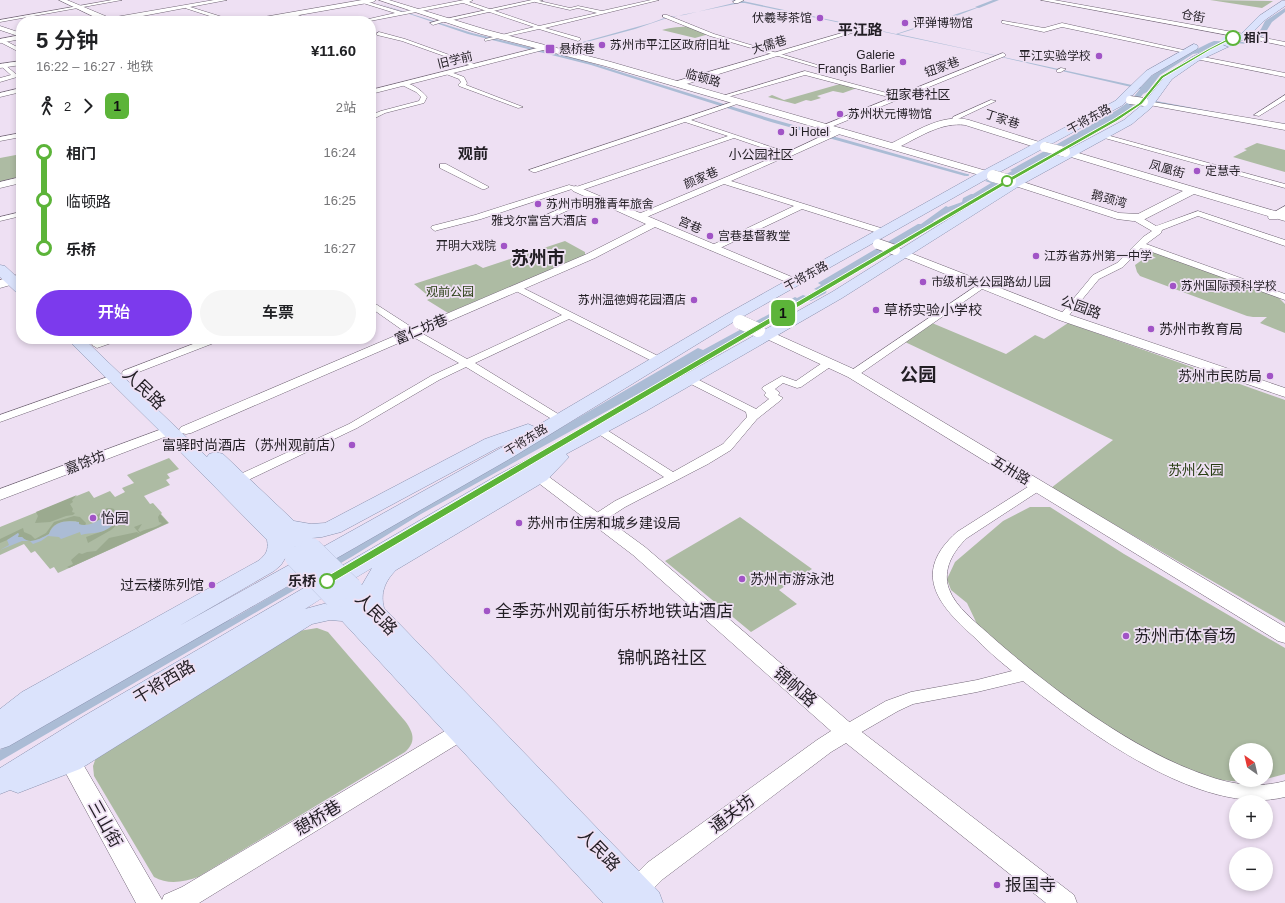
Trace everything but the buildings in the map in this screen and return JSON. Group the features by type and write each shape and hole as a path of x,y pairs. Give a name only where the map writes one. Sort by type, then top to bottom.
{"main road":[{"path":"281,16 373,0"},
{"name":"临顿路","path":"382,0 407,12 493,39 677,84 722,97 735,103 823,127 832,135 892,146 985,177 1013,182"},
{"name":"干将东路","path":"1233,39 1242,23 1275,5 1285,3"},
{"name":"干将东路","path":"338,589 502,480 533,471 576,442 689,379 762,332 836,295 898,252 1013,182 1067,153 1104,136 1128,122 1140,114 1169,77 1198,58 1233,39 1262,18 1275,5"},
{"name":"干将东路","path":"305,557 506,453 559,419 658,360 735,320 795,282 877,239 985,177 1127,99 1135,87 1149,73 1185,51 1207,40 1233,39"},
{"path":"2,66 16,64"},
{"path":"892,146 942,123 955,120"},
{"name":"丁家巷","path":"955,120 1043,146"},
{"name":"凤凰街","path":"1043,146 1192,190 1279,218"},
{"name":"鹅颈湾","path":"1013,182 1117,216 1136,218 1144,216 1192,190"},
{"path":"0,254 15,281"},
{"path":"0,269 15,281"},
{"name":"人民路","path":"82,344 122,375 282,531"},
{"name":"人民路","path":"102,344 122,375"},
{"path":"0,724 37,707 266,566 278,556 282,531 312,532 334,527 492,443 559,419"},
{"name":"人民路","path":"178,430 238,480 305,557 365,614 633,899"},
{"path":"0,788 66,753 300,620 312,615 332,611 365,614 370,601 371,591 378,574 388,565 533,471"},
{"name":"干将西路","path":"0,738 37,707 305,557"},
{"name":"干将西路","path":"0,782 66,753 338,589"},
{"name":"人民路","path":"365,614 462,731 633,899"}],"street":[{"path":"62,0 98,16"},
{"path":"28,16 120,0"},
{"path":"137,16 224,0"},
{"path":"376,18 471,0"},
{"path":"438,21 539,0 570,9 578,7 603,13"},
{"path":"632,0 645,3"},
{"path":"493,39 657,0"},
{"name":"仓街","path":"1044,0 1233,39"},
{"path":"364,2 407,12"},
{"path":"464,2 492,10 500,15 535,26 537,28 578,39"},
{"path":"187,7 215,16"},
{"path":"292,14 297,16"},
{"path":"666,17 708,33 822,67"},
{"path":"0,21 16,18"},
{"path":"1004,22 1044,30 1062,25 1185,51"},
{"path":"0,28 16,34"},
{"name":"大儒巷","path":"677,84 867,28"},
{"path":"379,34 402,40 477,66"},
{"path":"1,41 16,37"},
{"path":"1233,39 1260,39 1285,44"},
{"path":"1,41 16,48"},
{"name":"旧学前","path":"376,91 540,50"},
{"name":"钮家巷","path":"823,127 1001,56"},
{"path":"1198,58 1285,75"},
{"path":"0,80 15,76 2,66"},
{"path":"722,97 805,72 896,97"},
{"path":"448,73 462,78 464,83 461,85 520,107"},
{"path":"0,80 7,85 0,86"},
{"path":"376,116 383,112 422,102 424,97 418,91 404,84"},
{"path":"0,86 10,92"},
{"path":"0,94 16,91"},
{"path":"1257,115 1285,97"},
{"path":"1127,99 1285,126"},
{"path":"955,120 955,118 993,101"},
{"path":"533,170 735,103"},
{"path":"686,120 788,154"},
{"name":"颜家巷","path":"639,218 832,135"},
{"path":"0,139 16,136"},
{"path":"435,228 478,217 574,188 665,160 735,136"},
{"path":"1104,136 1285,186"},
{"path":"443,166 485,187"},
{"path":"0,185 16,181"},
{"path":"724,181 801,206 877,239"},
{"name":"宫巷","path":"574,188 639,218 795,282"},
{"path":"530,224 594,197"},
{"path":"713,248 801,206"},
{"path":"1279,218 1285,209"},
{"path":"1063,317 1096,277 1120,265 1140,245 1158,231 1157,229 1198,213 1285,243"},
{"path":"0,219 16,215"},
{"path":"1136,218 1157,229"},
{"name":"富仁坊巷","path":"178,430 591,256 654,224"},
{"name":"公园路","path":"877,239 898,252 1063,317 1285,393"},
{"path":"1140,245 1285,297"},
{"path":"853,374 982,285"},
{"path":"517,288 658,360"},
{"path":"376,307 412,332 467,363 559,419"},
{"path":"238,480 353,426 435,378 569,315"},
{"name":"五卅路","path":"735,320 853,374 1285,636"},
{"path":"0,419 202,344"},
{"path":"597,519 620,504 704,461 727,447 753,417 777,398 770,395 774,393 767,389 782,379 797,385 829,363"},
{"path":"689,379 751,410 753,417"},
{"path":"598,429 673,477"},
{"name":"嘉馀坊","path":"0,495 178,430"},
{"name":"锦帆路","path":"533,471 669,576 847,732 1065,903"},
{"path":"1038,486 957,539 948,551 943,561 940,579 941,587 953,608 985,639 1044,689 1118,740 1163,765 1207,784 1236,791 1265,792 1285,789"},
{"path":"847,732 892,706 911,698 977,686 1025,674"},
{"name":"憩桥巷","path":"173,903 190,895 462,731"},
{"name":"通关坊","path":"633,899 655,871 824,746 847,732"},
{"name":"三山街","path":"66,753 147,899 151,903"}],"green space":[{"path":"1210,0 1273,1 1262,8"},
{"path":"691,26 709,34 695,38 662,30 673,28"},
{"path":"840,84 857,88 843,93 833,91 817,96 821,98 811,101 806,100 795,104 768,97 772,95 784,100"},
{"path":"1257,143 1285,150 1285,172 1233,157 1247,150 1244,149"},
{"path":"16,155 16,177 0,182 0,158"},
{"name":"观前公园","path":"565,241 585,252 585,255 448,313 427,300 431,298 414,284 476,264 483,268"},
{"path":"1150,251 1278,297 1285,304 1285,333 1260,323 1267,317 1247,316 1140,276 1135,265 1142,260 1156,258 1146,253"},
{"name":"苏州公园","path":"932,323 1006,354 1035,335 1044,339 1068,323 1285,400 1285,623 1051,488 1113,440 905,342"},
{"name":"怡园","path":"169,458 179,469 167,474 170,478 166,480 170,485 144,496 150,504 153,503 169,523 58,573 54,567 50,569 35,551 31,553 24,544 0,555 0,527 89,491 94,498 110,491 115,497 125,492 122,488 134,483 127,475"},
{"path":"77,495 70,504 73,509 72,512 75,513 73,515 50,522 35,523 38,516 36,512"},
{"name":"苏州市体育场","path":"1030,507 1050,507 1124,554 1285,648 1285,774 1273,777 1273,743 1229,743 1229,781 1194,774 1157,761 1018,666 977,624 967,603 951,590 947,579 955,562 1003,521"},
{"path":"107,508 114,509 116,515 115,518 119,523 111,530 88,543 86,537 103,531 112,525 111,514 108,512 105,517 92,523 89,521"},
{"path":"160,514 168,523 69,568 67,567 73,564 71,560 79,553 82,554 96,551 109,538 137,532 140,534 134,527 142,524 138,530 140,532 159,525 162,523 159,522 158,517"},
{"path":"74,516 80,517 86,523 85,526 79,525 76,521 64,522 56,524 53,526 49,534 38,539 28,541 22,537 18,537 18,533 12,538 0,543 0,539 23,528 24,532 31,535 35,539 46,533 54,522"},
{"name":"苏州市游泳池","path":"740,517 812,569 779,590 797,604 751,632 665,561"},
{"path":"317,628 328,632 405,721 412,733 411,745 405,752 198,877 170,882 159,880 154,877 94,776 93,766 97,755 299,631"}],"water":[{"path":"731,0 738,0 896,34 990,3 956,16 898,34 1141,87 1150,77 1175,60 1209,43 1214,41 1243,42 1255,35 1261,29 1265,21 1285,8 1285,12 1272,22 1264,35 1256,41 1248,44 1221,42 1199,53 1193,54 1160,75 1147,92 1140,98 1268,122 1173,106 1135,104 1094,133 1012,176 975,200 972,199 933,221 934,222 911,235 914,237 827,289 826,293 811,301 806,301 421,514 353,556 0,761 0,750 210,627 232,619 698,348 703,350 784,306 782,304 795,297 797,298 803,295 806,296 817,290 814,289 821,285 818,283 918,224 921,224 946,206 948,207 962,202 963,198 991,183 985,181 993,181 1012,171 1010,170 1117,110 1129,101 1140,89 975,51 745,3 698,12 738,2"},
{"path":"377,3 472,33 582,60 772,119 967,174 965,176 771,122 591,65 468,34"},
{"path":"678,16 561,48 651,23 667,17"},
{"path":"107,512 111,514 112,526 104,531 81,535 80,532 61,539 59,537 48,536 33,544 30,541 42,538 49,534 54,526 61,522 74,521 79,522 79,524 82,525 86,525 102,518"},
{"path":"18,533 18,537 22,537 28,541 22,541 0,550 9,545 7,540"}],"waterway":[{"path":"977,7 997,0"}],"metro line":[{"name":"1","path":"327,581 1011,179 1116,120 1141,103 1157,81 1162,77 1209,49 1233,38"}],"place":[{"name":"伏羲琴茶馆","path":"820,18"},
{"name":"评弹博物馆","path":"905,23"},
{"name":"相门","path":"1233,38"},
{"name":"苏州市平江区政府旧址","path":"602,45"},
{"name":"悬桥巷","path":"550,49"},
{"name":"平江实验学校","path":"1099,56"},
{"name":"Galerie Françis Barlier","path":"903,62"},
{"name":"苏州状元博物馆","path":"840,114"},
{"name":"Ji Hotel","path":"781,132"},
{"name":"定慧寺","path":"1197,171"},
{"name":"苏州市明雅青年旅舍","path":"538,204"},
{"name":"雅戈尔富宫大酒店","path":"595,221"},
{"name":"宫巷基督教堂","path":"710,236"},
{"name":"开明大戏院","path":"504,246"},
{"name":"江苏省苏州第一中学","path":"1036,256"},
{"name":"市级机关公园路幼儿园","path":"923,282"},
{"name":"苏州国际预科学校","path":"1173,286"},
{"name":"苏州温德姆花园酒店","path":"694,300"},
{"name":"草桥实验小学校","path":"876,310"},
{"name":"苏州市教育局","path":"1151,329"},
{"name":"苏州市民防局","path":"1270,376"},
{"name":"富驿时尚酒店（苏州观前店）","path":"352,445"},
{"name":"怡园","path":"93,518"},
{"name":"苏州市住房和城乡建设局","path":"519,523"},
{"name":"苏州市游泳池","path":"742,579"},
{"name":"乐桥","path":"327,581"},
{"name":"过云楼陈列馆","path":"212,585"},
{"name":"全季苏州观前街乐桥地铁站酒店","path":"487,611"},
{"name":"苏州市体育场","path":"1126,636"},
{"name":"报国寺","path":"997,885"}],"district":[{"name":"平江路","path":"860,29"},
{"name":"钮家巷社区","path":"918,94"},
{"name":"观前","path":"473,153"},
{"name":"小公园社区","path":"761,154"},
{"name":"苏州市","path":"538,258"},
{"name":"公园","path":"918,375"},
{"name":"锦帆路社区","path":"662,658"}]}
